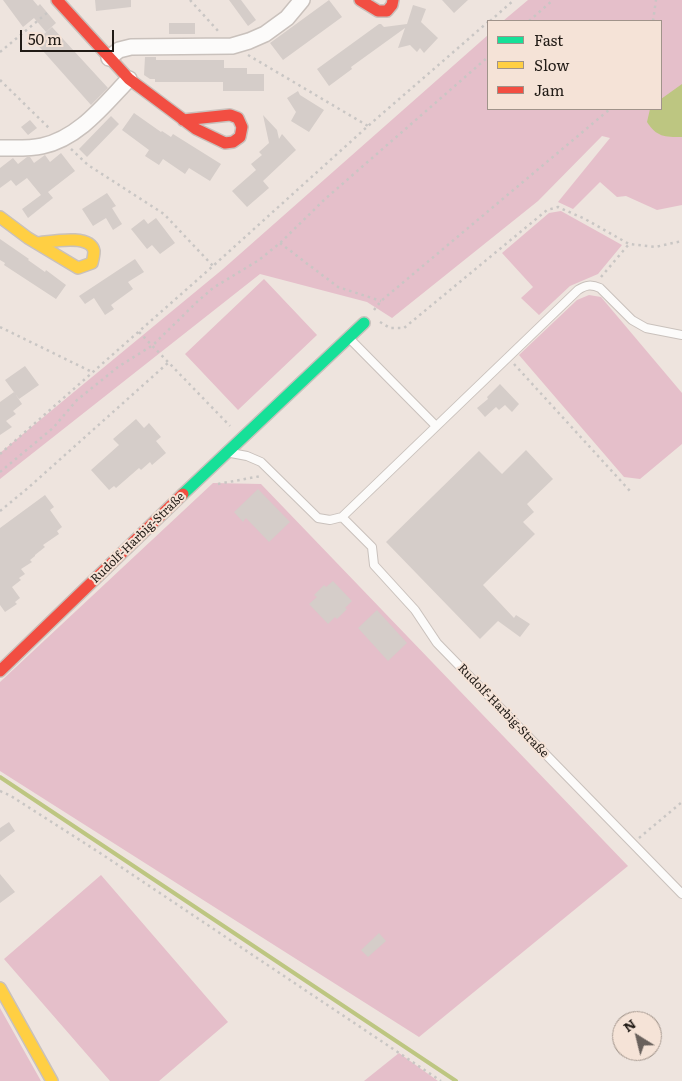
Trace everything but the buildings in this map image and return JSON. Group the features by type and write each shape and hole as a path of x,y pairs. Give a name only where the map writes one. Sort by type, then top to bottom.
{"street":[{"path":"109,58 119,50 131,47 232,46 265,34 287,18 302,0"},
{"path":"360,0 378,12 387,11 392,5 393,0"},
{"path":"58,2 129,79 183,120 225,143 233,142 240,137 242,127 238,118 230,115 183,120"},
{"path":"0,148 33,148 62,140 83,126 129,79"},
{"path":"0,217 37,244"},
{"name":"Rudolf-Harbig-Straße","path":"0,671 226,452 364,323"},
{"path":"0,988 52,1081"}],"lane":[{"path":"226,452 247,456 261,462 318,518 330,520 342,517 578,290 585,286 597,286 632,320 646,328 682,335"},
{"path":"348,337 436,426"},
{"name":"Rudolf-Harbig-Straße","path":"342,517 372,547 374,565 415,610 437,643 682,894"}],"path":[{"path":"190,0 232,46 368,126"},
{"path":"491,20 514,0"},
{"path":"530,20 553,0"},
{"path":"653,20 656,0"},
{"path":"0,52 58,2"},
{"path":"0,454 368,126 487,24"},
{"path":"0,472 53,428 77,400 118,367 153,345 198,301 214,288 259,260 280,243 324,200 487,58"},
{"path":"0,80 88,165 164,214 213,266"},
{"path":"364,323 381,301 609,110"},
{"path":"364,323 376,321 390,328 404,328 547,210 558,207 585,219 629,244 655,247 682,240"},
{"path":"280,243 338,287 381,301"},
{"path":"597,286 629,244"},
{"path":"0,327 92,372"},
{"path":"139,332 242,438"},
{"path":"508,357 630,491"},
{"path":"0,511 169,362"},
{"path":"0,792 12,796 100,853 441,1081"},
{"path":"632,843 682,802"}],"shaded area":[{"path":"528,0 682,0 682,205 657,210 626,196 617,197 600,182 573,209 558,202 610,138 602,136 538,201 392,318 367,302 260,274 0,479 0,453 223,269 487,36 487,110 662,110 662,20 504,20"},
{"path":"682,84 682,137 662,135 654,131 647,122 650,110 662,110 662,98"},
{"path":"561,211 622,245 598,274 570,286 539,315 521,298 533,287 502,253 549,213"},
{"path":"264,279 317,335 238,410 185,354"},
{"path":"589,295 601,297 682,393 682,444 640,479 624,477 519,355 577,300"},
{"path":"213,483 261,484 628,866 419,1037 0,771 0,682"},
{"path":"101,875 228,1022 159,1081 110,1081 4,959"},
{"path":"0,1008 41,1081 0,1081"},
{"path":"399,1053 438,1081 364,1081"}],"waterway":[{"path":"0,777 456,1081"}],"traffic: fast":[{"path":"183,494 364,323"}],"traffic: slow":[{"path":"0,217 28,238 78,268 92,263 94,251 91,245 85,242 60,240 37,243"},
{"path":"0,988 52,1081"}],"traffic: jam":[{"path":"57,0 129,79 196,129 225,143 233,142 240,137 242,127 238,118 230,115 183,120"},
{"path":"360,0 378,11 387,11 392,5 393,0"},
{"path":"0,671 183,494"}]}
